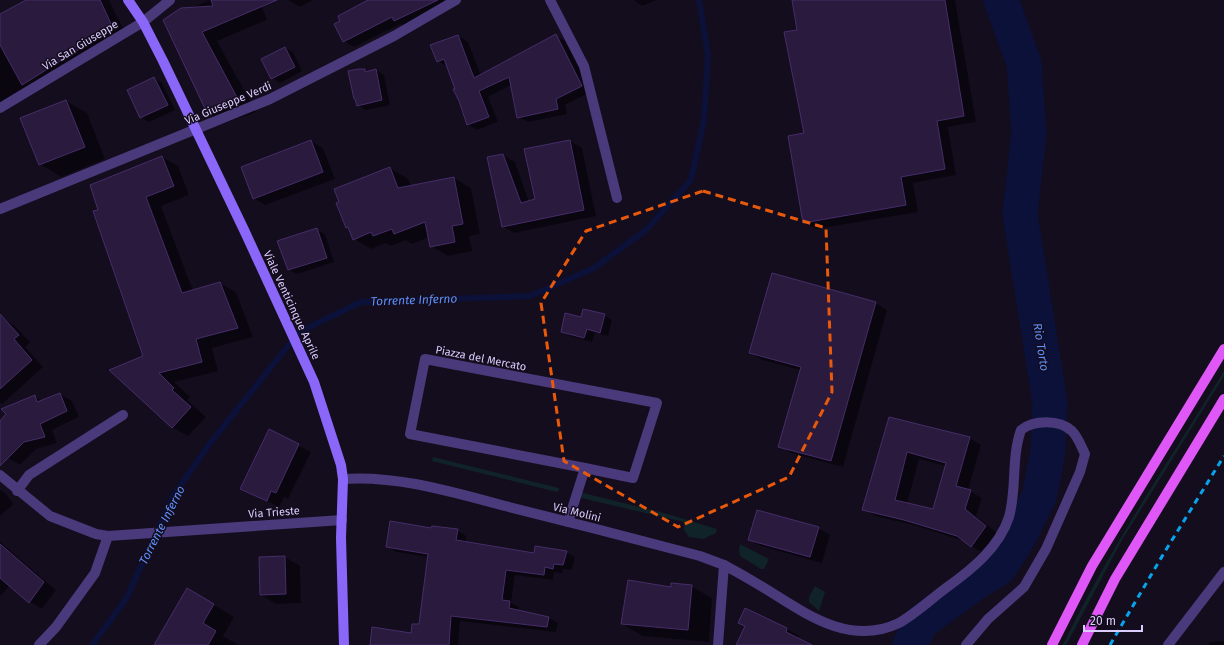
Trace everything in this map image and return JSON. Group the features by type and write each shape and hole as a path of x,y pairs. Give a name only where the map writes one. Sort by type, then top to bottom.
{"main road":[{"name":"Viale Venticinque Aprile","path":"128,0 143,22 197,130 314,382 341,465 343,478 342,520 344,645"},
{"path":"1052,645 1096,560 1224,349"},
{"path":"1082,645 1115,579 1224,399"},
{"path":"1048,645 1059,631"}],"street":[{"name":"Via San Giuseppe","path":"0,108 143,22 170,0"},
{"name":"Via Giuseppe Verdi","path":"0,209 270,99 394,36 456,0"},
{"path":"550,0 584,66 617,198"},
{"name":"Piazza del Mercato","path":"425,359 657,403 633,478 585,468 410,434 425,359"},
{"path":"17,491 29,475 39,467 123,415"},
{"name":"Via Molini","path":"343,478 368,477 387,479 448,491 700,556 724,565 750,579 815,620 831,627 854,631 876,631 900,622 969,571 998,540 1009,517 1016,443 1021,430 1034,423 1062,425 1072,431 1084,454 1080,472 1046,549 1024,587 988,619 966,645"},
{"path":"568,522 585,468"},
{"path":"0,475 17,491 50,516 96,534 108,536 95,574 56,627 39,645"},
{"name":"Via Trieste","path":"108,536 126,536 342,520"},
{"path":"718,645 724,565"},
{"path":"1168,645 1224,572"}],"highlighted area":[{"path":"703,191 826,228 832,392 789,477 678,527 564,461 541,303 586,231"}],"green space":[{"path":"1224,371 1224,376 1122,540 1066,645 1063,645 1100,574"},
{"path":"433,457 559,488 559,490 557,492 432,461"},
{"path":"579,492 664,513 717,529 716,533 703,539 689,537 684,530 684,522 577,497"},
{"path":"740,544 769,559 764,569 761,569 740,556"},
{"path":"815,586 825,592 819,611 809,602 809,597"}],"building":[{"path":"26,0 100,0 113,28 22,85 0,45 0,14"},
{"path":"211,0 277,0 202,32 240,103 208,115 163,20 181,8 213,6"},
{"path":"368,0 438,0 394,21 392,17 343,42 334,24 340,21 338,16"},
{"path":"792,0 945,0 964,116 937,121 945,169 901,177 906,205 803,223 788,136 804,133 784,32 797,30"},
{"path":"556,34 582,86 556,99 558,109 517,118 509,77 479,91 489,117 467,125 459,101 453,89 455,89 444,59 437,62 430,45 458,35 474,78"},
{"path":"285,47 295,67 271,79 261,59"},
{"path":"365,69 365,72 376,69 382,100 357,106 348,71"},
{"path":"154,77 168,105 140,118 127,90"},
{"path":"66,100 85,147 39,165 20,118"},
{"path":"311,140 323,172 253,199 241,167"},
{"path":"570,140 584,210 502,227 487,157 503,154 521,203 535,199 524,149"},
{"path":"162,156 174,186 146,197 182,293 220,282 238,328 196,339 202,362 159,373 174,388 172,390 191,407 172,428 109,370 143,356 93,211 98,210 90,185"},
{"path":"390,167 398,188 454,177 463,224 452,226 455,242 430,247 425,222 394,234 392,229 373,236 371,232 353,240 348,227 346,228 336,203 339,202 334,189"},
{"path":"317,228 327,258 288,270 277,241"},
{"path":"772,273 876,302 831,461 778,447 801,367 749,353"},
{"path":"583,309 605,314 600,333 587,329 584,338 561,332 565,313 581,317"},
{"path":"0,314 19,335 14,339 32,360 0,389"},
{"path":"60,393 67,411 40,424 45,437 24,442 0,466 0,421 6,414 1,409 35,395 37,402"},
{"path":"889,417 970,437 956,486 971,490 965,509 986,526 971,547 957,536 904,520 862,510","holes":["907,452 946,463 933,509 895,500"]},
{"path":"269,429 299,444 276,493 271,491 267,501 240,489"},
{"path":"757,510 819,527 810,557 748,540"},
{"path":"390,521 431,528 432,526 458,529 456,540 534,553 535,546 567,551 563,565 554,564 553,569 545,567 544,575 506,570 502,600 510,601 509,608 549,617 547,627 451,616 449,645 370,645 372,627 411,633 412,624 419,624 428,554 386,547"},
{"path":"0,544 44,582 29,603 0,578"},
{"path":"285,556 286,594 260,595 259,557"},
{"path":"628,580 671,587 671,583 692,585 688,630 621,624"},
{"path":"187,588 214,604 203,623 216,631 208,645 154,645"},
{"path":"745,608 787,628 786,632 812,645 736,645 745,626 738,623"}],"waterway":[{"name":"Torrente Inferno","path":"92,645 126,599 173,496 211,442 299,332 361,302 530,296 594,268 646,230 691,180 704,120 708,55 699,0"},
{"name":"Rio Torto","path":"910,645 921,622 972,585 999,568 1020,535 1039,497 1048,452 1050,403 1020,214 1029,133 1024,63 1001,0"}],"railway":[{"path":"1110,645 1164,553 1224,456"}]}
